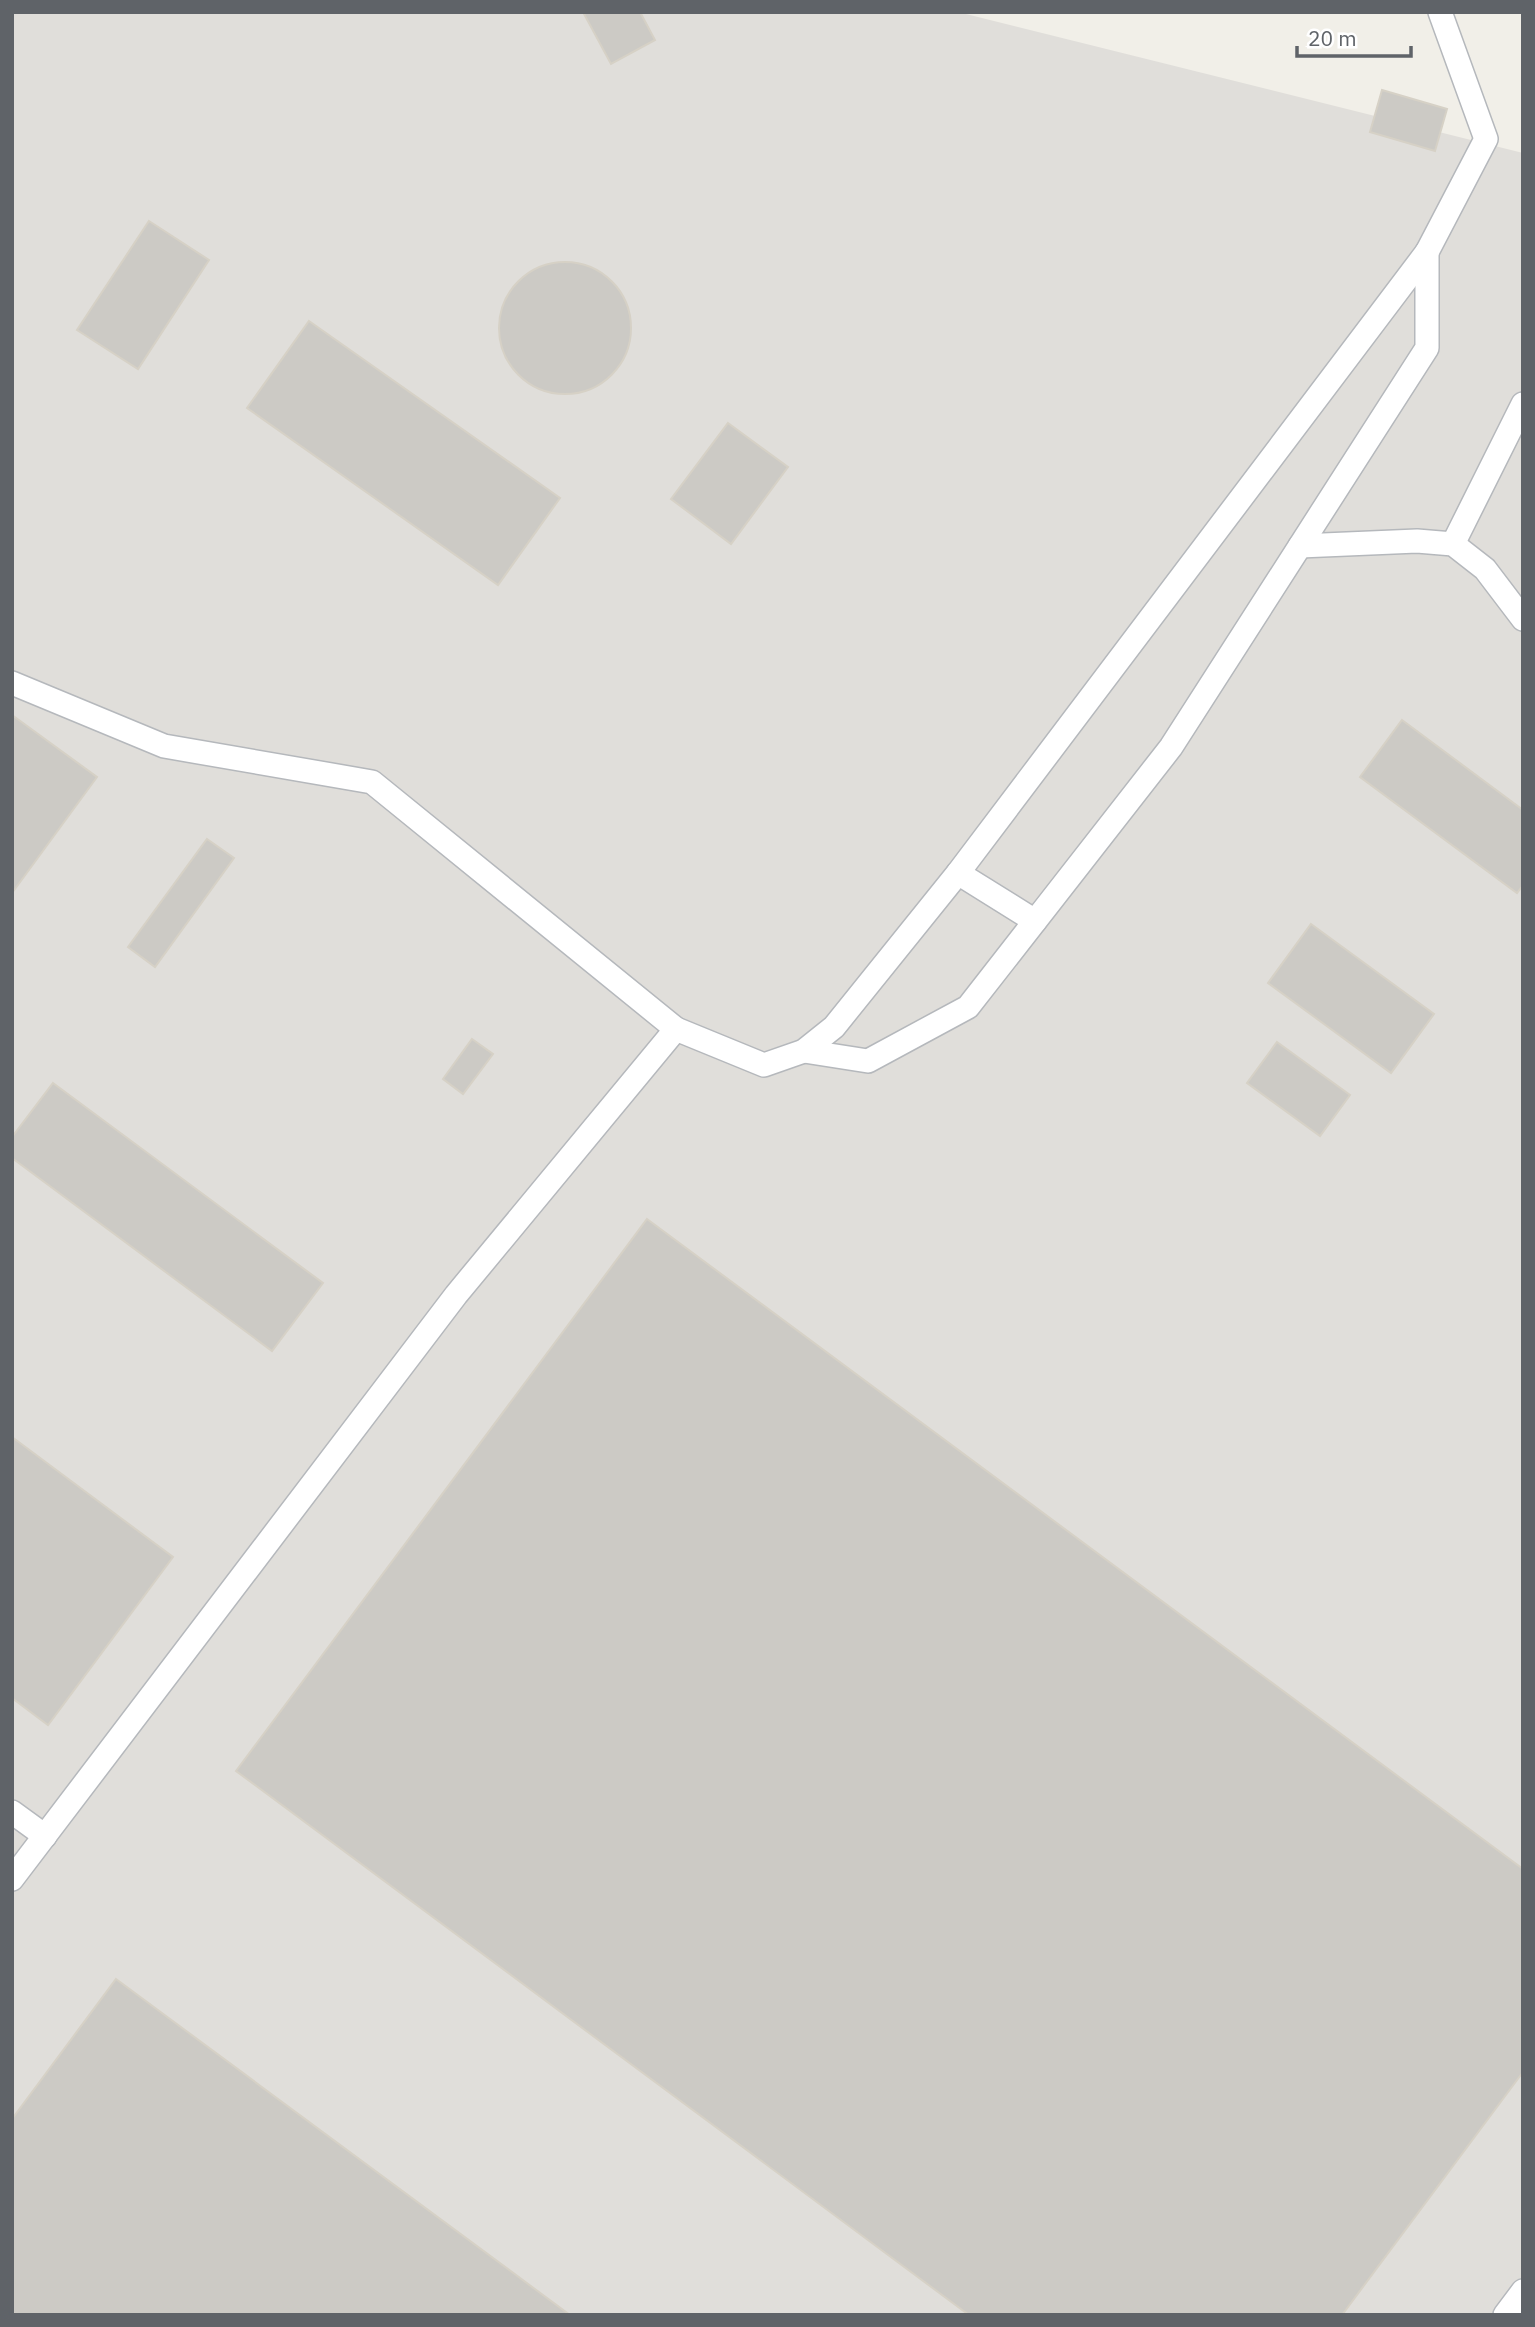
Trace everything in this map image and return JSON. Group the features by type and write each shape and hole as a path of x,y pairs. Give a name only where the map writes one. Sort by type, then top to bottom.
{"lane":[{"path":"12,683 164,746 372,782 676,1029 764,1065 804,1051 834,1027 958,873 1427,252 1486,139 1440,12"},
{"path":"804,1051 868,1061 968,1007 1171,747 1427,348 1427,252"},
{"path":"1453,544 1523,404"},
{"path":"1300,546 1417,541 1453,544 1485,569 1523,619"},
{"path":"958,873 1035,921"},
{"path":"12,1879 456,1295 676,1029"},
{"path":"12,1812 45,1836"},
{"path":"1505,2315 1523,2291"}],"shaded area":[{"path":"12,12 958,12 1523,153 1523,2315 12,2315"}],"building":[{"path":"583,12 640,12 655,40 611,64"},
{"path":"1382,90 1447,109 1435,151 1370,132"},
{"path":"149,221 209,260 138,369 77,330"},
{"path":"565,262 590,267 602,273 620,291 626,303 631,328 626,353 620,365 602,383 590,389 565,394 540,389 528,383 510,365 504,353 499,328 504,303 510,291 528,273 540,267"},
{"path":"309,321 560,498 498,585 247,408"},
{"path":"728,423 788,467 731,544 671,499"},
{"path":"12,715 97,777 12,893"},
{"path":"1402,720 1523,810 1523,885 1517,893 1360,777"},
{"path":"207,839 234,858 155,967 128,947"},
{"path":"1311,924 1434,1014 1391,1073 1268,983"},
{"path":"472,1039 493,1054 463,1094 443,1079"},
{"path":"1277,1042 1350,1095 1320,1136 1247,1083"},
{"path":"53,1083 323,1283 272,1351 12,1158 12,1137"},
{"path":"647,1219 1523,1869 1523,2072 1342,2315 969,2315 236,1771"},
{"path":"12,1437 173,1557 48,1725 12,1698"},
{"path":"116,1979 570,2315 12,2315 12,2119"}]}
